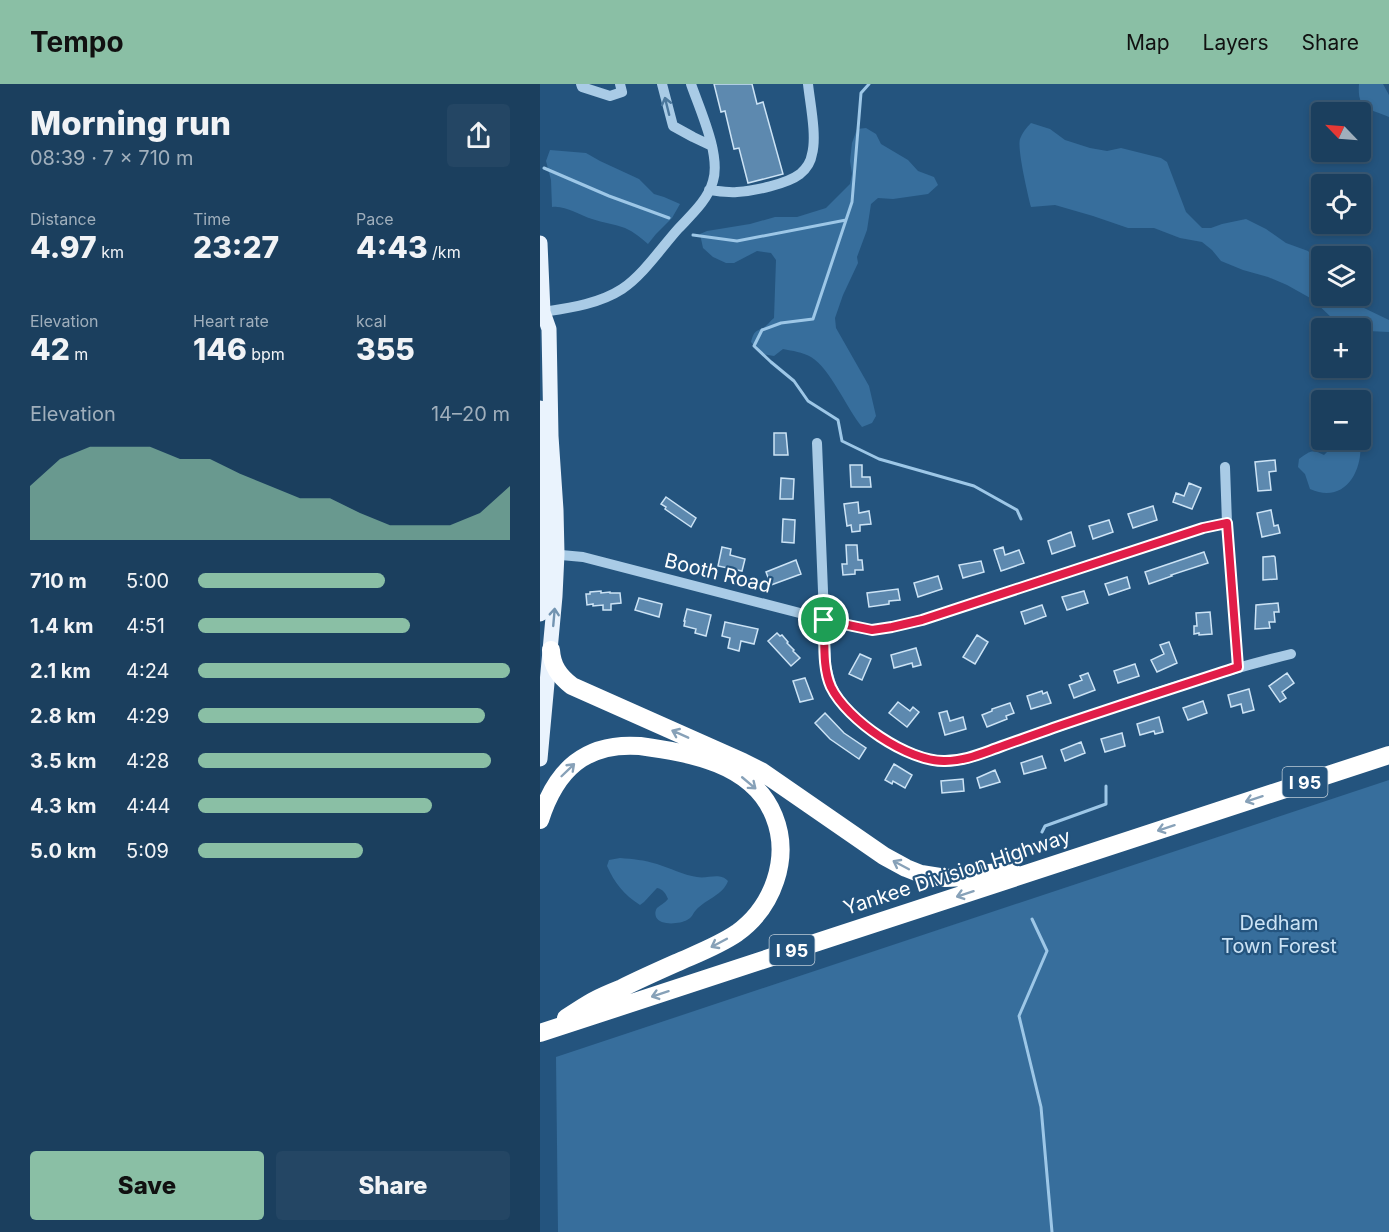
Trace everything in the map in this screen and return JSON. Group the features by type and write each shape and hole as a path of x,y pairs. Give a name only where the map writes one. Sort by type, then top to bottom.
{"highway":[{"path":"550,650 555,668 572,686 761,771 884,856 906,868 921,874 946,878 1040,869"},
{"path":"540,820 555,784 573,764 606,748 640,746 695,756 732,770 745,779 762,795 771,809 777,823 781,846 780,863 773,887 760,908 743,928 719,944 594,1000 542,1033"},
{"name":"Yankee Division Highway","path":"542,1033 1389,754"}],"main road":[{"path":"540,243 542,317 549,329 545,383 545,464"},
{"path":"540,408 555,596 540,759"},
{"path":"540,614 550,554"}],"street":[{"path":"581,84 582,87 610,96 622,92 620,84"},
{"path":"662,84 673,126 712,146"},
{"path":"542,317 605,298 622,289 636,278 702,201 714,180 715,154 691,84"},
{"path":"709,190 737,192 758,189 801,174 812,155 813,144 808,84"},
{"path":"817,443 826,665 830,686 841,703 865,726 922,759 944,762 967,759 1238,667 1291,654"},
{"path":"1225,467 1238,667"},
{"name":"Booth Road","path":"550,554 583,557 824,620 872,630 922,620 1203,528 1227,523"}],"green space":[{"path":"1359,84 1383,84 1389,95 1389,117 1371,109 1371,102 1362,102"},
{"path":"1031,123 1050,129 1065,140 1090,148 1107,151 1121,148 1161,158 1167,162 1186,212 1202,228 1211,228 1246,219 1286,243 1308,251 1311,254 1311,298 1268,277 1221,261 1202,242 1180,238 1154,228 1128,228 1055,205 1031,207 1019,144"},
{"path":"866,128 876,134 881,144 908,160 918,171 934,177 938,185 928,194 893,199 878,198 871,204 867,230 857,257 858,263 835,318 836,328 869,386 876,416 872,423 862,427 818,362 801,353 783,349 774,356 762,354 751,342 755,333 774,318 776,260 771,253 757,251 734,263 726,263 713,257 703,248 700,234 775,217 797,217 826,208 850,184 852,143 857,129"},
{"path":"550,150 586,153 639,179 654,194 680,204 672,218 648,244 625,228 567,209 552,207 551,180 546,161"},
{"path":"1319,306 1361,306 1389,320 1389,332 1371,331 1371,318 1332,318"},
{"path":"1329,450 1360,450 1359,463 1350,482 1333,492 1322,493 1310,489 1305,474 1298,467 1299,459 1306,454 1317,452 1324,455"},
{"name":"Dedham Town Forest","path":"1389,780 1389,1232 558,1232 556,1057"},
{"path":"620,858 652,863 692,876 718,876 728,881 722,890 700,906 689,919 666,923 658,920 655,915 657,908 668,899 663,891 657,888 640,905 616,883 607,866 609,860"}],"building":[{"path":"714,84 752,84 757,104 763,102 783,174 748,183 739,148 734,149 725,111 721,112"},
{"path":"774,433 786,433 788,455 774,455"},
{"path":"1275,460 1276,471 1269,472 1271,490 1258,491 1255,462"},
{"path":"850,465 862,465 862,477 870,477 871,487 851,487"},
{"path":"781,478 794,479 793,499 780,499"},
{"path":"1189,483 1201,488 1192,509 1173,502 1176,493 1184,496"},
{"path":"666,497 696,518 691,527 665,509 666,507 661,504"},
{"path":"858,502 859,513 869,511 871,524 860,525 860,531 852,532 851,525 847,526 844,504"},
{"path":"1153,506 1157,520 1133,528 1128,514"},
{"path":"1271,510 1274,526 1278,525 1280,533 1262,537 1257,513"},
{"path":"783,519 795,520 794,543 782,542"},
{"path":"1109,520 1113,532 1093,539 1089,526"},
{"path":"1071,532 1075,546 1052,554 1048,541"},
{"path":"846,545 857,545 858,560 862,560 863,570 855,570 855,574 843,575 842,564 847,564"},
{"path":"722,547 731,549 730,555 745,559 742,571 718,566"},
{"path":"1003,547 1005,555 1019,550 1024,563 1001,571 994,550"},
{"path":"1204,552 1208,563 1149,584 1145,572"},
{"path":"1274,556 1277,579 1263,580 1263,557"},
{"path":"796,560 801,574 771,585 766,572"},
{"path":"981,561 984,572 963,578 959,565"},
{"path":"938,576 942,589 918,597 914,583"},
{"path":"1127,577 1130,588 1109,595 1105,584"},
{"path":"898,589 900,600 869,607 867,593"},
{"path":"601,591 601,593 620,593 621,603 611,604 611,610 603,610 603,605 587,605 586,594"},
{"path":"1084,591 1088,603 1067,610 1062,597"},
{"path":"639,598 662,604 659,617 635,610"},
{"path":"1278,603 1279,612 1274,612 1275,622 1269,622 1270,628 1255,629 1256,605"},
{"path":"1042,605 1046,616 1025,624 1021,612"},
{"path":"687,609 711,615 706,636 695,633 696,629 684,626"},
{"path":"1210,612 1212,634 1194,634 1194,626 1197,626 1196,613"},
{"path":"725,622 758,629 754,644 741,641 739,651 728,648 730,638 722,636"},
{"path":"777,633 782,635 800,658 791,666 768,641"},
{"path":"977,635 988,642 975,664 963,657"},
{"path":"1169,642 1177,663 1157,672 1151,660 1164,654 1160,645"},
{"path":"916,648 921,665 913,667 912,663 894,668 891,655"},
{"path":"860,654 871,659 862,680 849,674"},
{"path":"1135,664 1139,676 1118,683 1114,671"},
{"path":"1088,673 1095,690 1074,698 1069,685 1082,680 1080,676"},
{"path":"1287,673 1294,683 1282,692 1286,698 1280,702 1269,686"},
{"path":"805,678 813,699 800,702 793,681"},
{"path":"1249,689 1254,710 1243,713 1241,704 1231,707 1228,695"},
{"path":"1042,691 1043,694 1047,692 1051,703 1031,709 1027,696"},
{"path":"1203,701 1207,713 1188,720 1183,708"},
{"path":"898,702 910,711 913,707 919,712 907,727 889,713"},
{"path":"1010,703 1014,713 1006,716 1007,719 987,727 982,715"},
{"path":"947,711 950,721 963,717 966,729 945,735 939,713"},
{"path":"825,713 844,733 866,748 859,759 830,739 815,723"},
{"path":"1159,717 1163,732 1155,734 1154,731 1140,735 1137,724"},
{"path":"1122,733 1125,746 1105,752 1101,739"},
{"path":"1081,742 1085,753 1065,761 1061,750"},
{"path":"1042,756 1046,768 1024,774 1021,763"},
{"path":"894,764 912,775 905,788 893,781 892,784 885,780"},
{"path":"995,770 1000,782 980,788 977,778"},
{"path":"963,779 964,791 942,793 941,781"}],"waterway":[{"path":"869,84 861,93 852,202 813,319 781,323 762,330 754,346 794,381 808,401 838,420 842,441 879,459 974,486 1017,510 1021,519"},
{"path":"544,168 609,196 669,218"},
{"path":"693,235 737,241 846,220"},
{"path":"1042,832 1045,826 1106,804 1106,786"},
{"path":"1032,919 1047,951 1019,1016 1041,1107 1052,1232"}],"route":[{"path":"1227,523 1238,667 967,759 944,762 922,759 898,747 865,726 841,703 830,686 826,665 824,620 872,630 922,620 1203,528 1227,523"}]}
